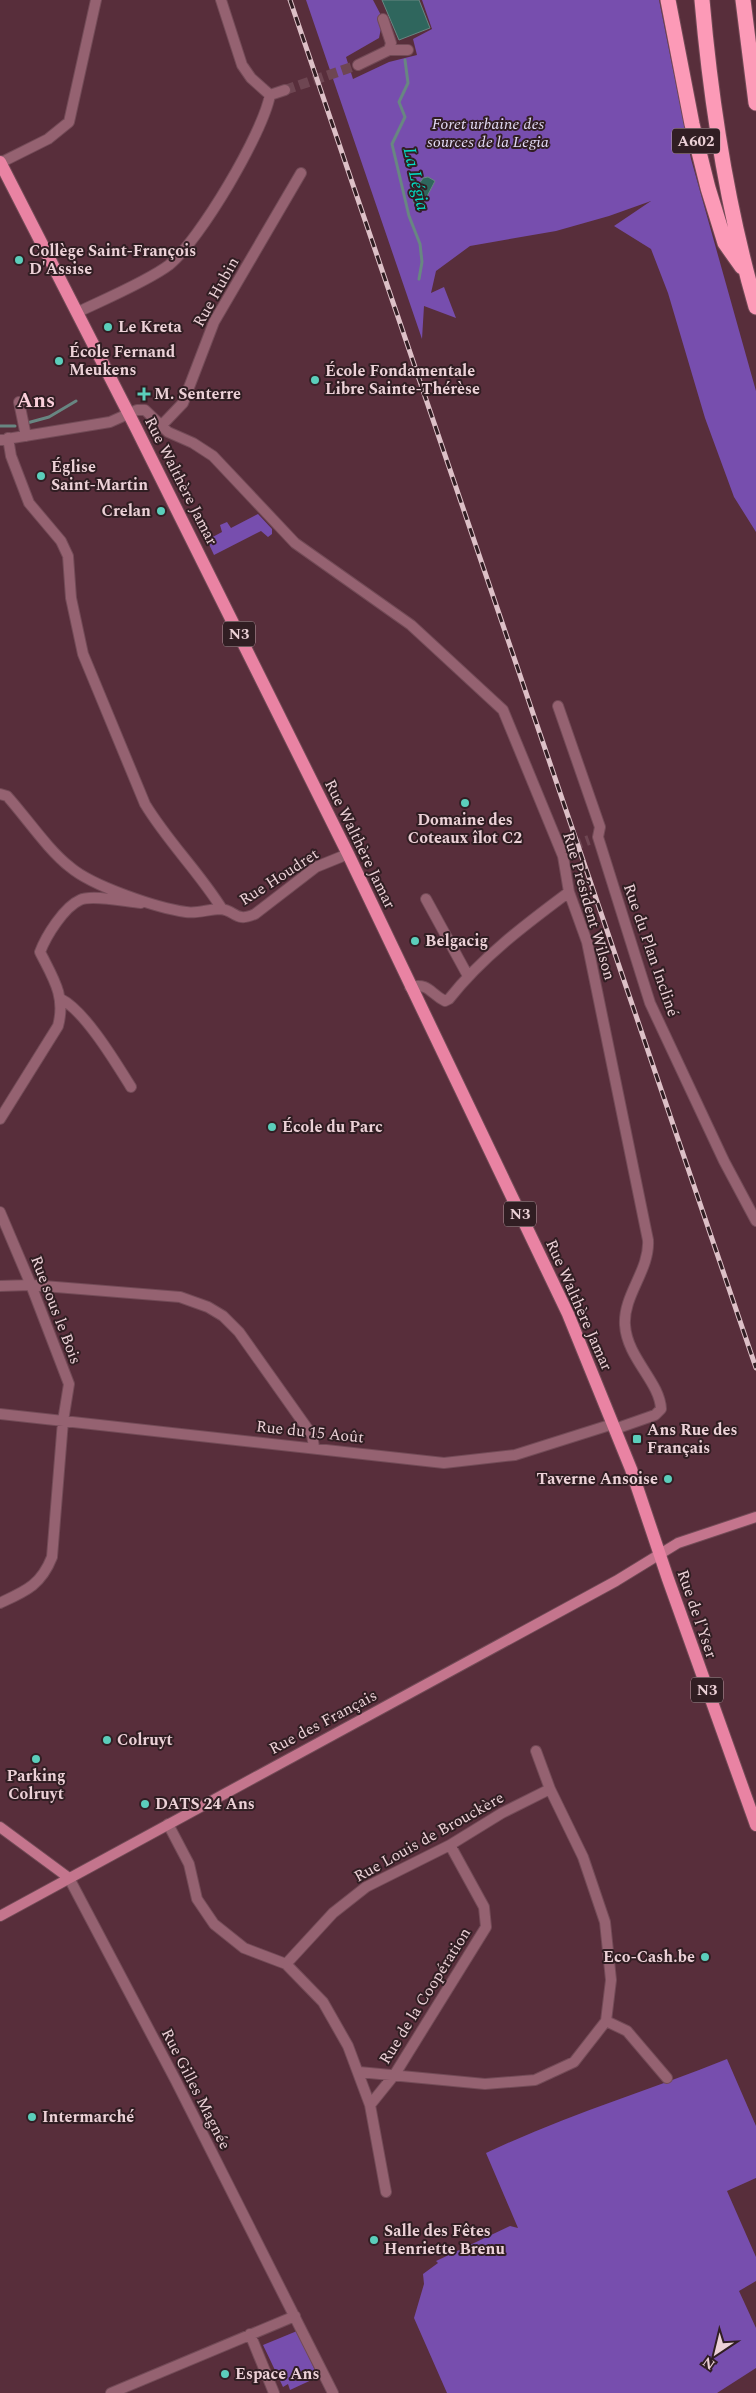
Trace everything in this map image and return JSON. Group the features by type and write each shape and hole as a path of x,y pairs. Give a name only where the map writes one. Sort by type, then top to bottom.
{"highway":[{"name":"A602","path":"668,0 692,124 708,188 726,243 747,275"},
{"path":"702,0 715,119 747,275 756,307"},
{"path":"743,0 756,103"}],"main road":[{"name":"Rue Walthère Jamar","path":"0,162 78,312 348,854 568,1314 614,1427 660,1554"},
{"name":"Rue des Français","path":"0,1916 616,1581 678,1543 756,1517"},
{"name":"Rue de l'Yser","path":"660,1554 756,1825"},
{"path":"0,1827 69,1878"}],"street":[{"path":"0,162 48,139 69,122 96,0"},
{"path":"221,0 242,65 250,78 270,95"},
{"path":"384,19 391,43 389,50"},
{"path":"358,65 389,50 408,50"},
{"path":"270,95 284,90"},
{"path":"78,312 160,270 180,253 215,207 264,117 270,95"},
{"name":"Rue Hubin","path":"161,426 183,403 214,322 301,173"},
{"path":"19,402 26,436"},
{"name":"Rue Président Wilson","path":"129,414 137,410 145,410 161,426 213,456 295,543 418,631 503,710 560,850 569,892 589,947 648,1240 647,1255 625,1316 626,1335 633,1355 660,1400 661,1409 655,1415 614,1427"},
{"path":"129,414 110,422 4,439 29,503 61,541 68,556 71,598 84,654 145,804 158,826 208,886 222,909"},
{"name":"Rue du Plan Incliné","path":"558,706 600,827 593,839 650,1003 724,1161 756,1221"},
{"name":"Rue Houdret","path":"0,794 7,796 68,866 84,878 148,904 188,913 222,909 239,918 255,914 316,867 348,854"},
{"path":"560,850 572,846"},
{"path":"410,987 421,985 428,987 445,1001 449,999 468,976 569,892"},
{"path":"0,1119 58,1026 61,1014 61,999 40,952 46,937 63,915 80,900 96,899 148,904"},
{"path":"426,899 468,976"},
{"path":"61,999 68,1003 85,1020 131,1087"},
{"name":"Rue sous le Bois","path":"0,1212 31,1285 69,1384 63,1421 52,1557 45,1574 30,1589 0,1603"},
{"path":"0,1286 31,1285 180,1297 208,1307 223,1316 239,1332 312,1435 314,1447"},
{"name":"Rue du 15 Août","path":"0,1414 314,1447 444,1463 515,1455 614,1427"},
{"path":"359,2072 485,2084 535,2080 574,2062 606,2021 611,1980 605,1922 583,1857 550,1789 536,1751"},
{"name":"Rue Louis de Brouckère","path":"286,1964 333,1913 366,1888 450,1846 502,1813 550,1789"},
{"path":"168,1824 189,1864 197,1899 214,1924 244,1948 286,1964 323,2002 348,2046 370,2105 386,2192"},
{"name":"Rue de la Coopération","path":"370,2105 395,2074 475,1948 486,1926 484,1907 450,1846"},
{"name":"Rue Gilles Magnée","path":"69,1878 176,2081 333,2393"},
{"path":"606,2021 627,2031 667,2078"},
{"path":"111,2393 295,2316"},
{"path":"250,2334 274,2393"}],"green space":[{"name":"Foret urbaine des sources de la Legia","path":"306,0 373,0 383,19 379,38 346,57 353,79 389,62 417,55 413,39 432,29 422,0 659,0 691,159 756,391 756,532 734,497 705,418 668,293 651,249 614,226 651,201 609,216 556,231 470,246 436,271 431,293 444,287 456,318 424,306 422,339"},
{"path":"258,514 272,529 272,534 268,537 261,531 214,555 207,540 222,532 220,525 227,522 231,528"},
{"path":"727,2059 756,2126 756,2178 727,2191 756,2257 756,2281 739,2291 756,2328 756,2368 717,2393 447,2393 414,2318 424,2284 423,2274 438,2263 436,2261 510,2226 518,2228 486,2153 575,2115"},
{"path":"297,2331 318,2377 290,2390 288,2384 283,2387 263,2345"}],"shaded area":[{"path":"382,0 419,0 430,28 399,40"},
{"path":"428,177 435,181 421,208 413,202 415,190 423,178"}],"waterway":[{"name":"La Légia","path":"405,60 408,83 399,102 405,117 392,144 409,216 420,244 422,262 419,279"},
{"path":"27,423 49,417 76,401"},
{"path":"0,426 15,426"}],"tunnel":[{"path":"285,90 358,65"},
{"path":"572,846 589,840"}],"railway":[{"path":"290,0 756,1368"}],"place":[{"name":"Collège Saint-François D'Assise","path":"19,260"},
{"name":"Le Kreta","path":"108,327"},
{"name":"École Fernand Meukens","path":"59,361"},
{"name":"École Fondamentale Libre Sainte-Thérèse","path":"315,380"},
{"name":"M. Senterre","path":"144,394"},
{"name":"Église Saint-Martin","path":"41,476"},
{"name":"Crelan","path":"161,511"},
{"name":"Domaine des Coteaux îlot C2","path":"465,803"},
{"name":"Belgacig","path":"415,941"},
{"name":"École du Parc","path":"272,1127"},
{"name":"Ans Rue des Français","path":"637,1439"},
{"name":"Taverne Ansoise","path":"668,1479"},
{"name":"Colruyt","path":"107,1740"},
{"name":"Parking Colruyt","path":"36,1759"},
{"name":"DATS 24 Ans","path":"145,1804"},
{"name":"Eco-Cash.be","path":"705,1957"},
{"name":"Intermarché","path":"32,2117"},
{"name":"Salle des Fêtes Henriette Brenu","path":"374,2240"},
{"name":"Espace Ans","path":"225,2374"}],"district":[{"name":"Ans","path":"36,401"}]}
